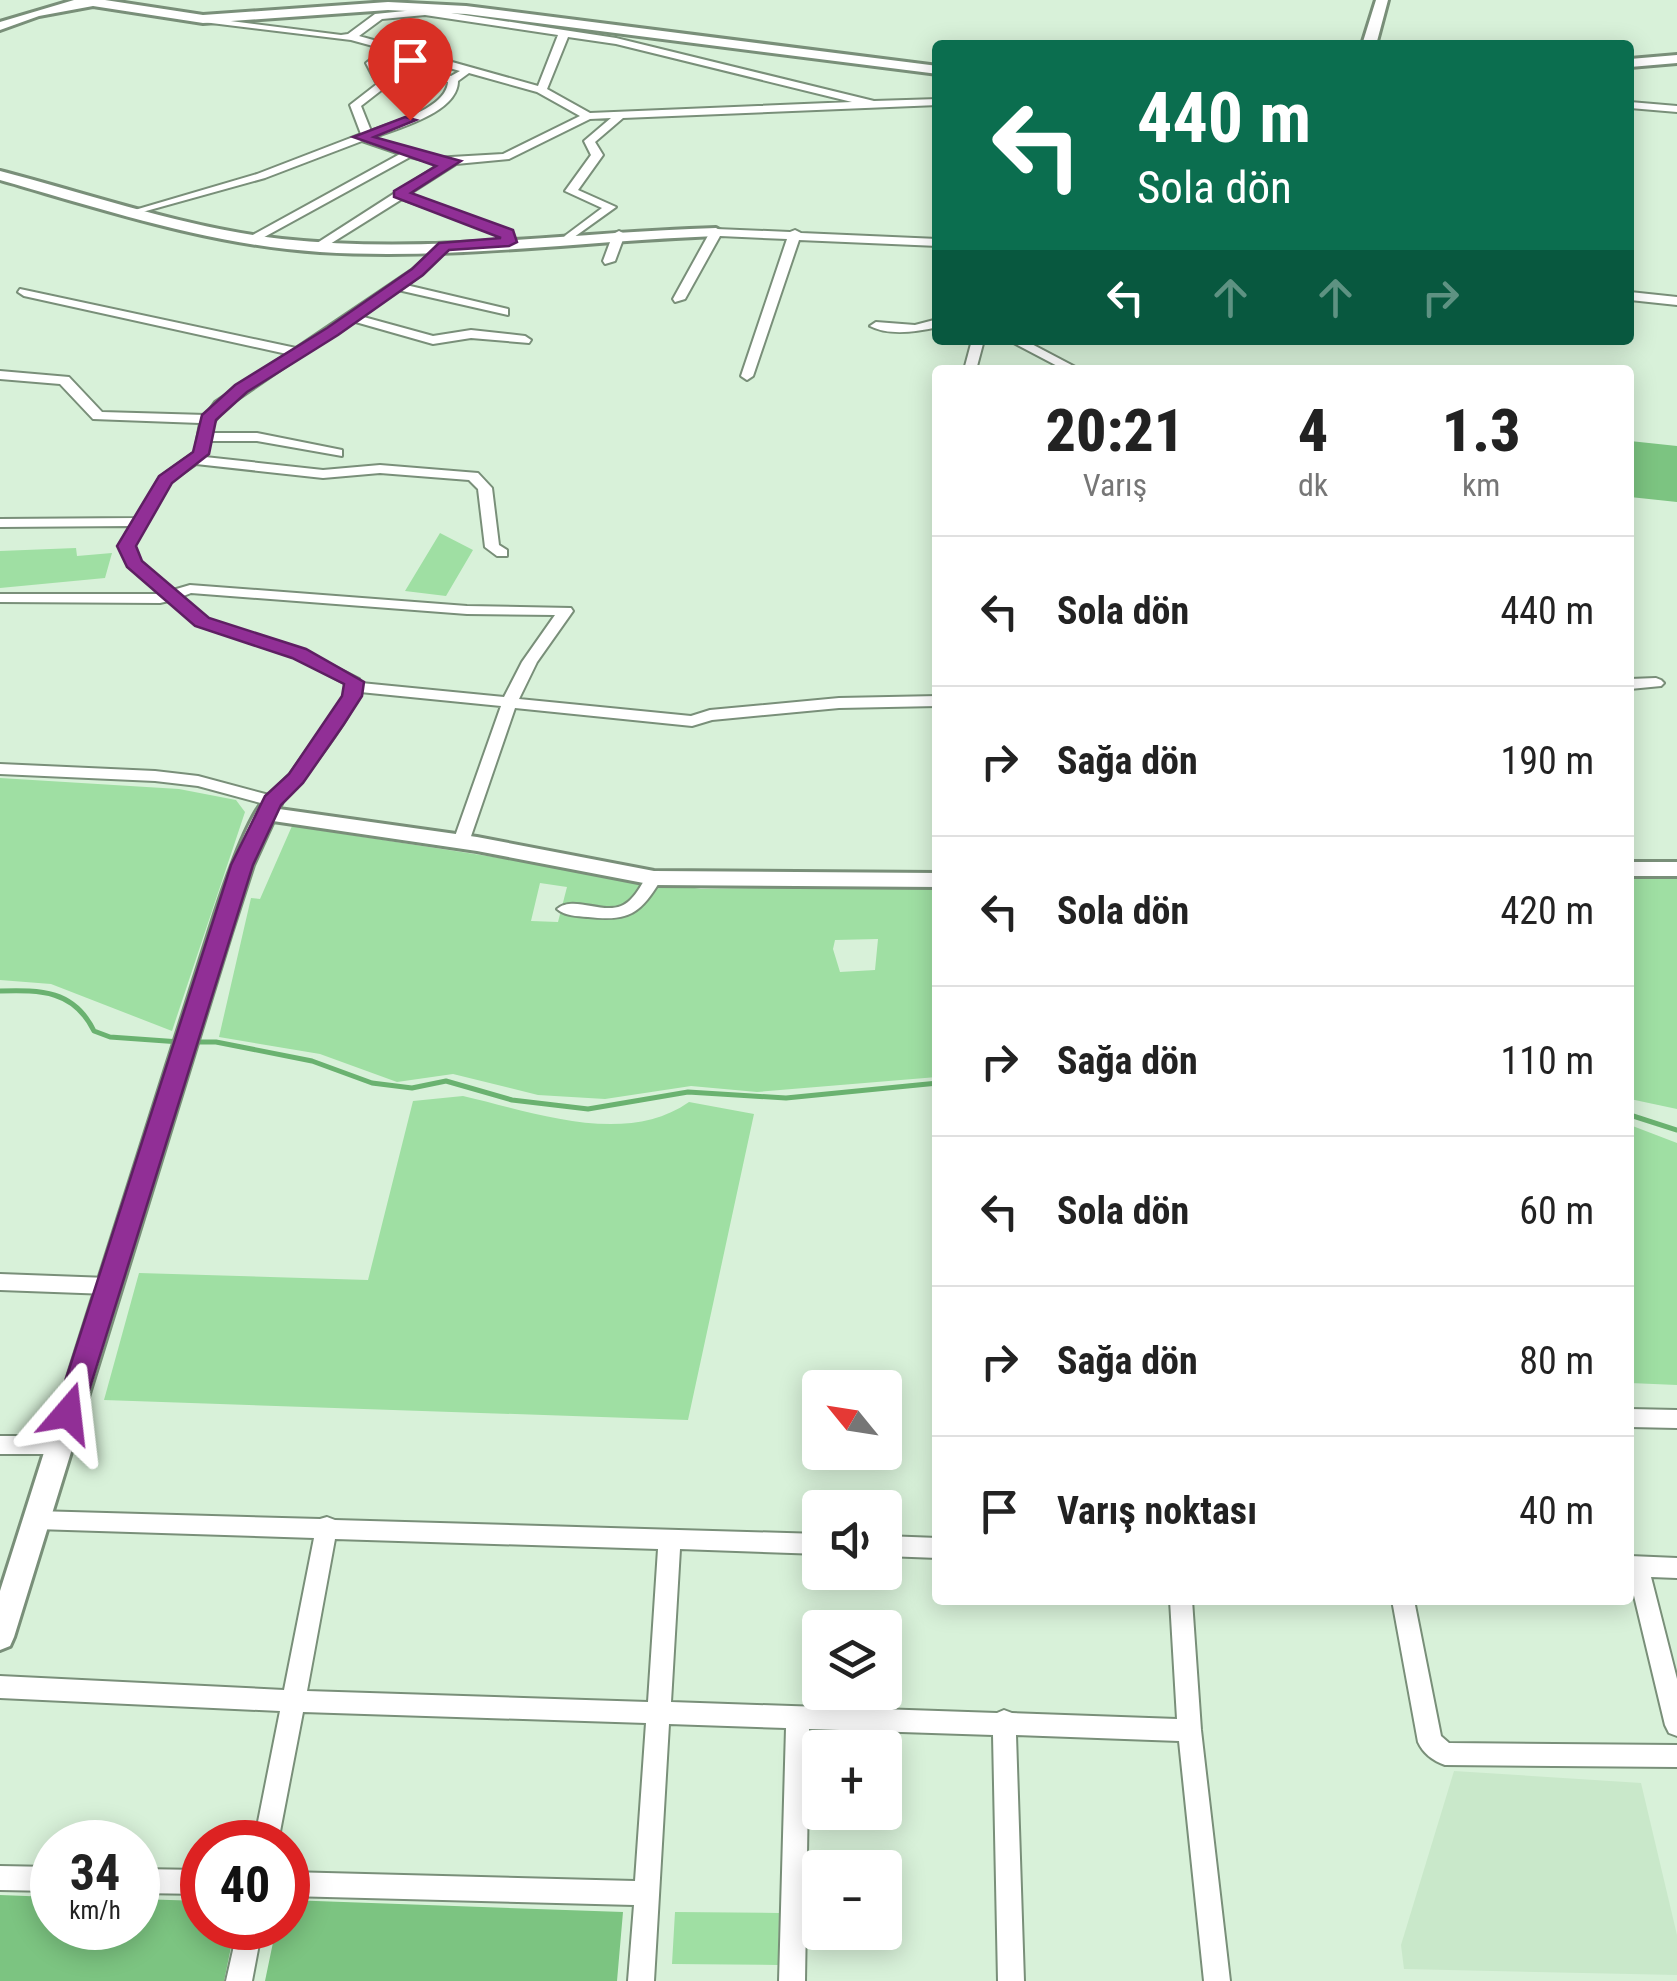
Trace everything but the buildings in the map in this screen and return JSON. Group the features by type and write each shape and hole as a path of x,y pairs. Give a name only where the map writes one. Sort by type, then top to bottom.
{"street":[{"path":"187,16 426,0 556,11 932,61"},
{"path":"1370,40 1382,0"},
{"path":"1382,40 1394,0"},
{"path":"0,26 76,2 112,3 352,38 541,90 588,116 618,118 932,102"},
{"path":"203,19 388,6 466,10 932,69"},
{"path":"352,38 379,16 412,11 693,57 872,104"},
{"path":"541,90 564,34"},
{"path":"363,136 355,105 383,85 371,63 391,48"},
{"path":"1634,64 1677,59"},
{"path":"372,68 424,72 453,80"},
{"path":"453,80 470,68"},
{"path":"1634,76 1677,72"},
{"path":"132,214 260,176 442,104 453,90 453,80"},
{"path":"1634,105 1677,109"},
{"path":"363,136 407,154 454,161 505,156 588,116"},
{"path":"570,237 610,207 571,192 597,155 588,141 618,118"},
{"path":"253,239 407,154"},
{"path":"318,247 454,161"},
{"path":"0,175 132,214 253,239 318,247 405,248 716,232 795,232 932,243"},
{"path":"400,194 498,229 507,234 509,242"},
{"path":"679,299 716,232"},
{"path":"747,376 795,232"},
{"path":"609,261 619,234"},
{"path":"0,1636 242,865 270,808 296,778 352,696 354,682 299,654 202,622 127,554 139,522 166,480 194,460 205,446 208,419 241,388 395,286 444,246"},
{"path":"405,248 432,259"},
{"path":"395,286 504,312"},
{"path":"24,292 296,352"},
{"path":"1634,297 1677,302"},
{"path":"354,314 390,322"},
{"path":"354,314 432,340 470,334 526,340"},
{"path":"876,326 915,329 932,324"},
{"path":"1024,345 1066,365"},
{"path":"0,375 64,380 98,416 208,419"},
{"path":"205,437 258,437 337,452"},
{"path":"194,460 323,474 380,469 473,476 485,488 492,547 502,553"},
{"path":"0,523 139,522"},
{"path":"0,598 172,598 190,589 262,591 468,610 566,612 548,633 510,702 461,842"},
{"path":"1634,684 1656,683"},
{"path":"353,688 692,721 710,715 839,703 932,701"},
{"path":"0,769 198,781 270,808 654,878 932,880"},
{"path":"1634,868 1677,869"},
{"path":"565,909 626,912 637,908 654,878"},
{"path":"0,1282 108,1286"},
{"path":"1634,1418 1677,1419"},
{"path":"0,1445 58,1445"},
{"path":"36,1520 802,1543"},
{"path":"270,1820 327,1526"},
{"path":"641,1981 670,1538"},
{"path":"902,1547 932,1548"},
{"path":"1677,1568 1634,1567 1677,1725"},
{"path":"1180,1605 1189,1730 1216,1981"},
{"path":"1404,1605 1430,1742 1445,1754 1677,1756"},
{"path":"0,1687 292,1701 1004,1721 1189,1730"},
{"path":"792,1981 798,1718"},
{"path":"1004,1721 1011,1981"},
{"path":"0,1878 30,1879"},
{"path":"310,1885 645,1893"},
{"path":"239,1981 245,1950"}],"shaded area":[{"path":"1454,1771 1641,1783 1677,1935 1677,1975 1404,1969 1401,1945"}],"green space":[{"path":"1634,441 1677,446 1677,502 1634,497"},
{"path":"440,533 473,550 446,596 405,591"},
{"path":"76,548 77,556 112,553 105,578 0,588 0,551"},
{"path":"0,778 179,789 236,800 245,812 172,1031 51,984 0,980"},
{"path":"292,826 701,889 932,885 932,1077 757,1092 691,1086 605,1099 538,1095 453,1074 397,1082 320,1054 219,1037 251,898 260,899","holes":["540,883 567,887 558,922 531,921","878,939 875,970 840,972 833,949 835,940"]},
{"path":"1634,878 1677,878 1677,1109 1634,1100"},
{"path":"463,1096 548,1117 608,1124 664,1115 689,1102 754,1114 688,1420 104,1400 139,1273 368,1280 413,1101"},
{"path":"1634,1127 1677,1143 1677,1385 1634,1383"},
{"path":"0,1895 30,1896 30,1950 160,1950 160,1900 180,1900 180,1950 230,1950 224,1981 0,1981"},
{"path":"310,1901 623,1912 617,1981 265,1981 271,1950 310,1950"},
{"path":"675,1912 779,1913 778,1965 672,1964"}],"waterway":[{"path":"0,991 55,995 77,1007 94,1031 110,1037 180,1042"},
{"path":"191,1042 216,1042 312,1061 372,1083 412,1088 446,1081 512,1100 588,1109 688,1092 786,1098 932,1084"},
{"path":"1634,1116 1677,1130"}],"route":[{"path":"68,1413 242,865 272,801 296,778 336,720 352,696 354,682 299,654 202,622 134,563 126,546 166,480 201,454 208,419 241,388 333,332 376,297 418,272 444,246 509,242 507,234 488,225 400,194 454,161 433,162 360,137 410,120"}]}
